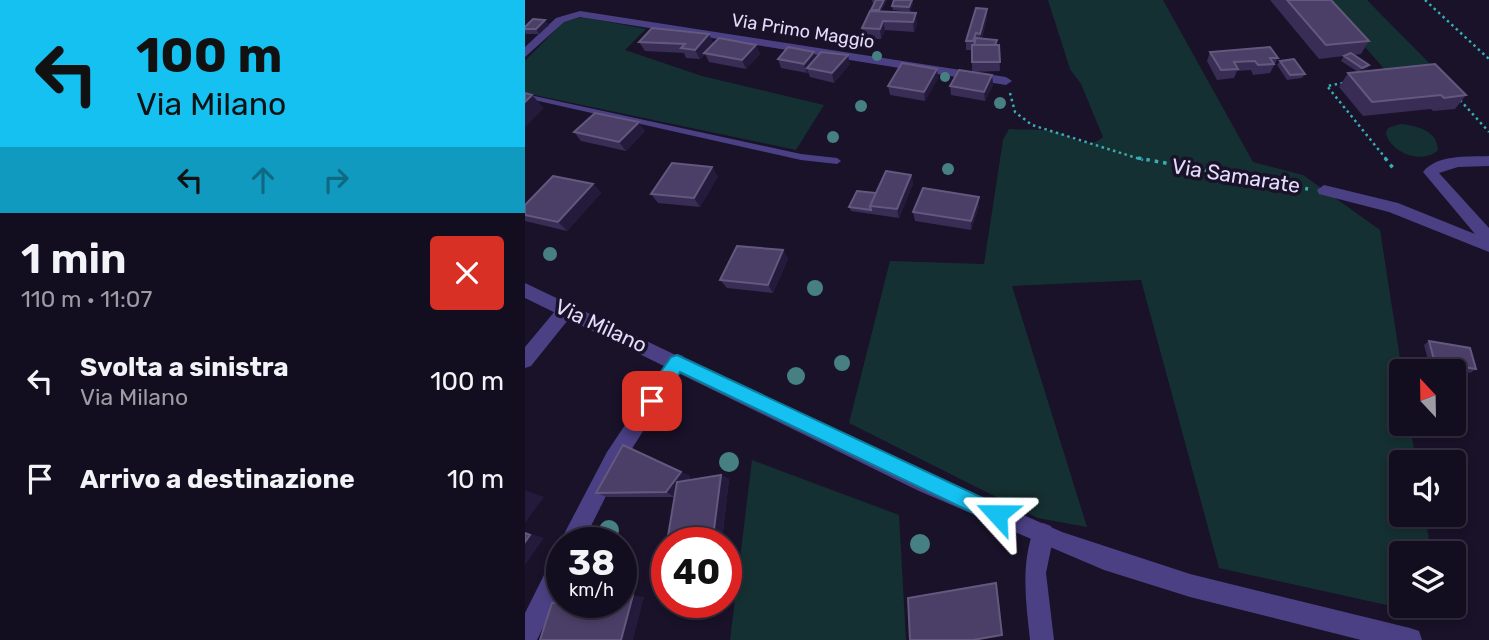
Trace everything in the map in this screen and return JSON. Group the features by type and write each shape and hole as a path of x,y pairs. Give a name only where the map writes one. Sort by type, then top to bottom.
{"street":[{"name":"Via Primo Maggio","path":"525,53 560,20 580,14 1006,81"},
{"path":"1489,161 1455,162 1437,166 1430,172 1489,239"},
{"name":"Via Samarate","path":"1324,190 1393,207 1489,246"},
{"name":"Via Milano","path":"525,290 950,494 1043,534 1104,558 1182,583 1410,640"},
{"path":"525,360 566,310"},
{"path":"580,527 614,460 677,362"},
{"path":"1042,640 1035,580 1043,534"},
{"path":"525,638 546,595"}],"lane":[{"path":"525,96 801,157 837,161"}],"path":[{"path":"1425,0 1489,59"},
{"name":"Via Samarate","path":"1006,81 1015,113 1032,125 1149,162 1287,187 1324,190"},
{"path":"1350,82 1327,86 1393,168"},
{"path":"1457,97 1489,132"}],"green space":[{"path":"1048,0 1163,0 1253,162 1303,175 1380,230 1400,359 1389,359 1389,436 1412,436 1414,450 1389,450 1389,527 1427,527 1429,541 1389,541 1389,606 1219,568 1141,280 1012,286 1087,527 1038,518 849,423 890,261 984,264 1003,140 1009,129 1055,132 1085,143 1103,137 1081,84 1070,69"},
{"path":"1324,0 1367,0 1433,67 1386,71"},
{"path":"582,17 646,29 625,50 702,76 824,105 796,150 525,93 525,61 563,22"},
{"path":"1400,124 1425,130 1434,138 1438,150 1424,156 1408,155 1400,151 1386,133 1388,128"},
{"path":"752,460 899,515 906,640 730,640 733,618 742,618 742,542"}],"building":[{"path":"876,0 884,0 879,10 871,10"},
{"path":"894,0 912,0 909,7 892,6"},
{"path":"1287,0 1331,0 1369,41 1326,45"},
{"path":"976,8 987,9 980,34 976,33 973,41 966,41"},
{"path":"870,11 916,13 913,22 883,21 880,29 862,28"},
{"path":"533,19 545,20 536,29 525,29 525,27"},
{"path":"652,28 709,34 695,50 681,48 685,44 639,42"},
{"path":"719,38 756,45 742,60 704,53"},
{"path":"976,38 997,40 995,45 974,45"},
{"path":"972,45 999,45 1000,62 972,62"},
{"path":"788,47 814,52 804,64 778,59"},
{"path":"1270,47 1278,58 1270,58 1274,64 1234,62 1238,69 1221,70 1210,52"},
{"path":"821,52 848,55 832,73 807,68"},
{"path":"1351,53 1369,65 1362,68 1344,56"},
{"path":"1294,59 1305,74 1290,75 1280,61"},
{"path":"902,63 937,69 924,92 888,86"},
{"path":"1435,64 1466,95 1372,102 1348,73"},
{"path":"959,70 992,75 984,92 950,86"},
{"path":"525,93 532,95 525,102"},
{"path":"595,113 639,122 619,142 574,132"},
{"path":"672,163 712,167 694,198 651,194"},
{"path":"886,171 911,175 897,209 870,206"},
{"path":"553,176 593,184 558,222 525,215 525,205"},
{"path":"923,188 979,197 971,221 913,212"},
{"path":"857,191 876,193 871,210 849,207"},
{"path":"737,246 783,250 768,285 720,280"},
{"path":"1429,341 1470,348 1476,369 1467,368 1467,359 1434,359"},
{"path":"623,445 681,472 666,492 596,493"},
{"path":"721,475 714,527 670,527 677,482"},
{"path":"996,583 1002,635 973,640 910,640 908,598"},
{"path":"547,618 627,618 621,640 540,640"}],"route":[{"path":"652,401 677,362 950,494 997,514"}]}
